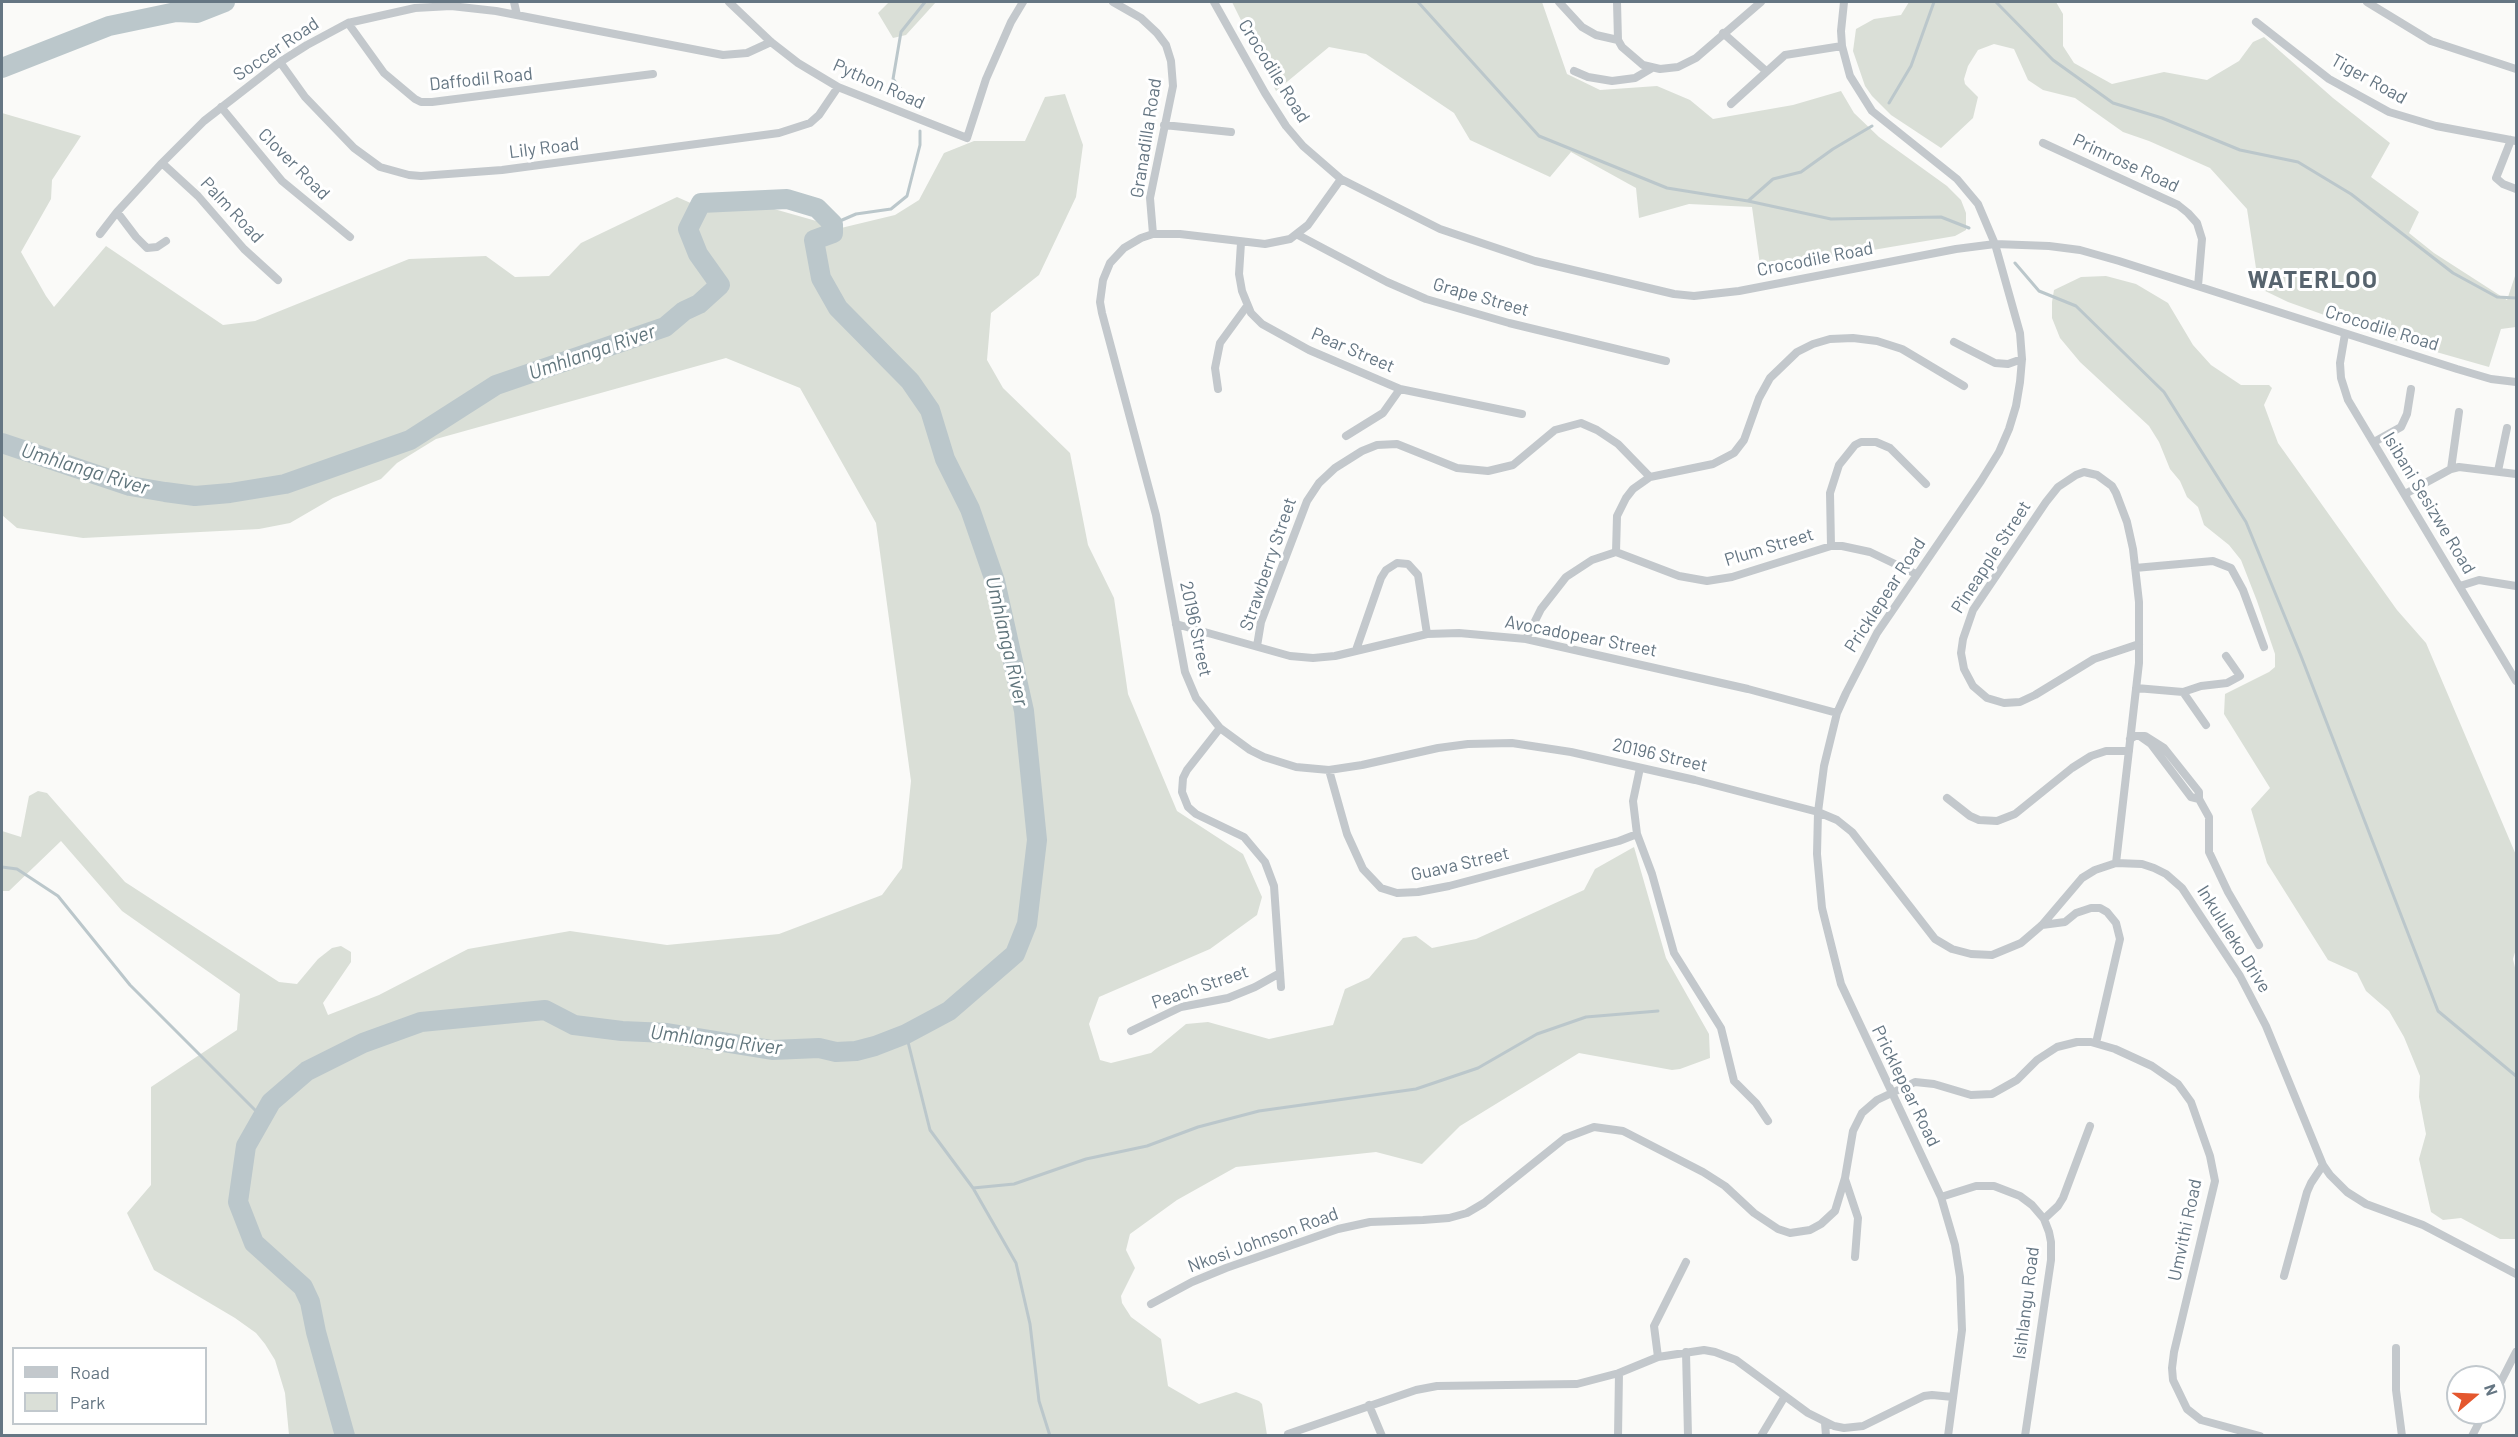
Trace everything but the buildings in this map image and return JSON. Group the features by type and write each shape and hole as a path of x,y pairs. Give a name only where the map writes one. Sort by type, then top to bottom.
{"street":[{"path":"514,2 517,15"},
{"name":"Python Road","path":"729,2 771,42 798,63 838,87 967,138 986,79 1011,22 1023,2"},
{"name":"Granadilla Road","path":"1113,2 1141,18 1166,45 1171,61 1173,86 1150,198 1153,234"},
{"name":"Crocodile Road","path":"1214,2 1286,126 1304,146 1341,179 1440,229 1535,261 1684,295 1739,291 1956,249 1995,244 2049,246 2080,250 2483,376 2517,382"},
{"path":"1559,2 1582,27 1596,35 1618,40"},
{"path":"1617,2 1618,40 1632,59 1652,69 1667,69 1686,64 1705,51 1761,2"},
{"name":"Pricklepear Road","path":"1844,2 1841,20 1842,46 1850,76 1872,111 1957,179 1971,193 1986,219 2017,316 2022,359 2016,406 1999,452 1877,633 1837,713 1824,766 1818,812 1819,881 1831,952 1841,984 1941,1197 1955,1245 1962,1302 1962,1339 1948,1436"},
{"path":"2367,2 2431,41 2517,69"},
{"name":"Soccer Road","path":"100,234 162,163 221,107 280,62 348,23 415,8 451,6 517,15 723,55 747,53 771,42"},
{"name":"Tiger Road","path":"2256,22 2329,79 2389,112 2436,126 2514,141"},
{"name":"Daffodil Road","path":"348,23 384,73 422,102 653,74"},
{"path":"1724,33 1766,71"},
{"path":"1731,104 1780,58 1791,52 1842,46"},
{"name":"Lily Road","path":"280,62 305,97 354,148 380,167 409,176 502,170 779,133 810,123 819,115 838,87"},
{"path":"1574,70 1588,77 1612,81 1635,78 1652,69"},
{"name":"Clover Road","path":"221,107 282,181 350,237"},
{"path":"1164,125 1232,132"},
{"path":"2514,141 2496,178 2503,184 2517,189"},
{"name":"Primrose Road","path":"2043,143 2178,205 2188,213 2197,223 2202,239 2198,286"},
{"name":"Palm Road","path":"162,163 198,196 244,249 278,280"},
{"path":"1298,235 1315,217 1341,179"},
{"path":"117,212 147,248 157,247 166,242"},
{"name":"20196 Street","path":"1298,235 1279,243 1240,243 1180,234 1153,234 1132,242 1116,255 1105,272 1100,302 1156,515 1182,657 1190,685 1203,708 1220,728 1264,757 1296,767 1329,770 1438,748 1493,743 1533,746 1737,790 1818,812"},
{"name":"Grape Street","path":"1298,235 1387,282 1426,299 1509,323 1666,361"},
{"path":"1218,389 1215,368 1220,343 1247,306 1239,274 1240,243"},
{"name":"Pear Street","path":"1247,306 1262,324 1289,340 1400,388 1522,414"},
{"name":"Isibani Sesizwe Road","path":"2345,334 2340,363 2343,387 2517,681"},
{"path":"1526,639 1541,609 1566,577 1592,560 1616,552 1616,530 1620,508 1633,489 1650,477 1713,464 1734,453 1744,440 1759,398 1770,378 1797,352 1830,339 1853,338 1877,341 1902,349 1964,386"},
{"path":"1954,342 1995,363 2008,364 2022,359"},
{"path":"1346,436 1383,413 1400,388"},
{"path":"2374,442 2402,427 2407,414 2411,389"},
{"path":"2451,469 2459,412"},
{"name":"Strawberry Street","path":"1257,646 1261,622 1307,501 1319,483 1335,468 1362,451 1377,445 1397,444 1457,468 1468,471 1488,471 1513,465 1555,430 1581,423 1597,430 1618,444 1650,477"},
{"path":"2498,471 2507,428"},
{"path":"1831,546 1830,493 1839,465 1855,445 1861,442 1876,442 1890,448 1926,484"},
{"path":"2405,494 2451,469 2467,466 2517,474"},
{"name":"Pineapple Street","path":"2116,863 2136,688 2139,644 2139,602 2127,522 2112,486 2097,475 2084,472 2058,487 2046,502 1974,610 1964,630 1962,660 1968,678 1980,693 1994,701 2012,703 2035,695 2094,659 2139,644"},
{"name":"Plum Street","path":"1616,552 1679,576 1707,580 1732,577 1831,546 1870,552 1916,574"},
{"path":"2134,568 2213,561 2231,568 2243,590 2264,648"},
{"path":"1356,650 1381,578 1386,570 1397,563 1408,564 1418,575 1427,634"},
{"path":"2460,586 2479,580 2517,586"},
{"name":"Avocadopear Street","path":"1176,624 1290,656 1313,658 1427,634 1459,633 1526,639 1748,689 1837,713"},
{"path":"2136,688 2183,692 2201,686 2226,683 2240,676 2226,656"},
{"path":"2183,692 2206,725"},
{"path":"1220,728 1187,770 1183,778 1182,792 1188,807 1196,814 1244,837 1265,862 1274,886 1281,987"},
{"path":"2130,739 2135,736 2145,736 2164,748 2199,792 2199,799 2209,817 2209,852 2228,892 2259,945"},
{"path":"1947,798 1960,810 1979,820 2006,819 2083,760 2106,751 2128,751"},
{"path":"1640,768 1633,801 1637,834 1652,874 1674,953 1720,1028 1734,1082 1760,1108 1768,1121"},
{"name":"Guava Street","path":"1329,770 1347,834 1363,869 1381,888 1397,893 1418,892 1449,886 1610,844 1637,834"},
{"name":"Inkululeko Drive","path":"1818,812 1837,820 1852,832 1928,932 1952,949 1981,955 2000,952 2021,943 2042,925 2082,878 2095,870 2116,863 2129,863 2154,868 2175,880 2189,897 2240,976 2258,1010 2323,1165 2338,1184 2356,1199 2423,1225 2517,1274"},
{"path":"2042,925 2065,922 2076,913 2091,908 2100,908 2107,912 2116,923 2120,939 2096,1043"},
{"name":"Peach Street","path":"1131,1031 1181,1006 1228,998 1280,973"},
{"name":"Umvithi Road","path":"1890,1092 1915,1082 1923,1082 1971,1095 1992,1094 2017,1080 2037,1060 2057,1047 2077,1042 2096,1043 2115,1049 2168,1076 2191,1102 2210,1156 2215,1181 2174,1352 2173,1380 2187,1409 2201,1420 2260,1436"},
{"name":"Nkosi Johnson Road","path":"1151,1304 1192,1282 1226,1268 1338,1229 1370,1222 1432,1220 1467,1213 1484,1203 1565,1138 1594,1127 1623,1131 1703,1172 1725,1186 1768,1223 1784,1232 1810,1230 1829,1218 1838,1203 1845,1178 1850,1142 1857,1121 1868,1107 1890,1092"},
{"path":"1941,1197 1976,1186 1994,1186 2020,1196 2032,1205 2044,1219 2063,1198 2090,1126"},
{"path":"2284,1276 2307,1192 2323,1165"},
{"path":"1845,1178 1858,1218 1856,1257"},
{"name":"Isihlangu Road","path":"2025,1436 2051,1260 2051,1242 2044,1219"},
{"path":"1658,1357 1654,1326 1686,1262"},
{"path":"2396,1348 2396,1390 2402,1436"},
{"path":"1288,1434 1416,1390 1437,1386 1577,1384 1619,1373 1658,1357 1704,1350 1725,1355 1748,1368 1825,1423 1844,1428 1863,1426 1924,1396 1953,1397"},
{"path":"1686,1352 1688,1436"},
{"path":"2506,1373 2517,1352"},
{"path":"1618,1436 1619,1373"},
{"path":"1761,1436 1785,1396"},
{"path":"1369,1405 1382,1436"},
{"path":"1825,1423 1826,1436"}],"green space":[{"path":"889,2 936,2 906,35 893,38 878,13"},
{"path":"1232,2 1542,2 1567,74 1600,90 1657,86 1690,100 1713,119 1793,105 1841,91 1854,113 1879,137 1947,186 1961,200 1966,213 1966,230 1955,236 1761,272 1752,207 1689,204 1639,218 1636,188 1571,152 1550,177 1470,140 1454,113 1366,54 1329,47 1276,91"},
{"path":"1909,2 2056,2 2063,14 2063,46 2074,63 2112,84 2164,72 2207,80 2239,61 2253,42 2264,37 2333,98 2390,143 2371,177 2419,212 2409,233 2434,253 2507,300 2516,273 2516,327 2501,329 2489,367 2394,340 2288,302 2259,288 2247,209 2210,168 2123,132 2075,98 2043,90 2028,80 2014,49 1994,44 1978,50 1968,66 1964,79 1965,84 1978,97 1973,118 1941,148 1891,115 1872,96 1865,86 1853,51 1856,29 1874,19 1901,15"},
{"path":"1065,94 1083,145 1076,197 1039,275 991,313 987,360 1003,388 1070,453 1088,545 1114,598 1128,694 1177,811 1243,854 1262,897 1257,915 1210,949 1099,997 1089,1024 1100,1060 1111,1063 1151,1053 1186,1024 1208,1022 1269,1039 1333,1025 1345,989 1369,978 1403,938 1416,936 1432,948 1476,939 1584,890 1595,869 1634,847 1666,958 1709,1034 1710,1058 1672,1070 1579,1053 1460,1126 1422,1164 1376,1152 1236,1167 1177,1200 1130,1234 1126,1250 1135,1268 1121,1296 1122,1303 1131,1317 1161,1339 1168,1386 1199,1404 1236,1392 1259,1401 1262,1404 1267,1435 289,1435 285,1393 275,1360 265,1344 256,1333 235,1318 154,1270 127,1213 151,1185 151,1087 237,1030 240,994 122,911 61,841 9,891 2,891 2,831 21,837 29,796 38,791 47,793 125,882 279,982 297,984 318,959 332,948 341,946 351,952 351,962 323,1003 328,1015 379,995 468,949 570,931 667,945 779,934 882,895 902,868 911,781 876,523 800,388 726,358 436,439 397,463 381,479 333,498 290,523 259,529 83,538 17,528 2,515 2,113 81,136 52,180 51,199 21,252 54,307 106,246 223,325 255,321 409,259 486,256 515,277 549,276 581,243 677,197 702,208 774,209 841,228 895,215 919,200 944,153 974,141 1025,141 1045,97"},
{"path":"2106,276 2136,284 2168,303 2193,345 2211,365 2241,385 2269,385 2272,388 2264,405 2278,443 2397,610 2426,643 2516,855 2516,949 2513,959 2516,972 2516,1239 2500,1239 2461,1218 2443,1220 2431,1212 2419,1159 2426,1134 2419,1097 2420,1076 2404,1037 2389,1011 2366,991 2357,973 2328,960 2267,863 2251,809 2270,788 2224,714 2225,694 2275,667 2275,654 2241,560 2229,545 2204,525 2198,507 2187,497 2180,481 2170,469 2159,442 2149,426 2080,362 2060,338 2052,318 2054,290 2081,277"}],"waterway":[{"name":"Umhlanga River","path":"2,68 109,26 176,12 197,13 225,2"},
{"path":"915,108 893,79 901,32 925,2"},
{"path":"1418,2 1539,136 1667,188 1748,201 1831,219 1941,217 1969,228"},
{"path":"1889,103 1911,66 1934,2"},
{"path":"1996,2 2053,60 2113,103 2162,118 2240,150 2298,162 2351,194 2453,273 2497,297 2516,298"},
{"path":"1748,201 1773,179 1801,172 1833,149 1872,126"},
{"path":"833,224 856,214 891,209 907,196 920,145 920,131"},
{"name":"Umhlanga River","path":"2,443 130,486 165,492 195,496 285,484 410,440 496,385 665,327 684,311 699,304 720,285 698,254 688,229 701,203 787,199 817,208 833,224 833,233 814,240 821,278 838,308 910,381 930,410 945,459 970,509 995,581 1024,711 1037,840 1027,924 1015,954 949,1011 906,1034 875,1046 856,1051 836,1052 819,1048 772,1050 667,1033 622,1031 574,1025 545,1010 421,1022 363,1043 307,1071 271,1102 246,1146 238,1202 254,1243 303,1287 310,1302 345,1436"},
{"path":"2015,263 2039,291 2076,306 2164,392 2246,522 2301,656 2438,1011 2516,1076"},
{"path":"2,867 17,869 58,896 130,985 262,1117"},
{"path":"973,1188 1014,1184 1086,1159 1147,1146 1198,1127 1259,1111 1416,1089 1478,1068 1537,1034 1586,1017 1658,1011"},
{"path":"906,1034 930,1130 973,1188 1016,1263 1030,1324 1039,1401 1050,1436"}],"district":[{"name":"WATERLOO","path":"2313,280"}]}
